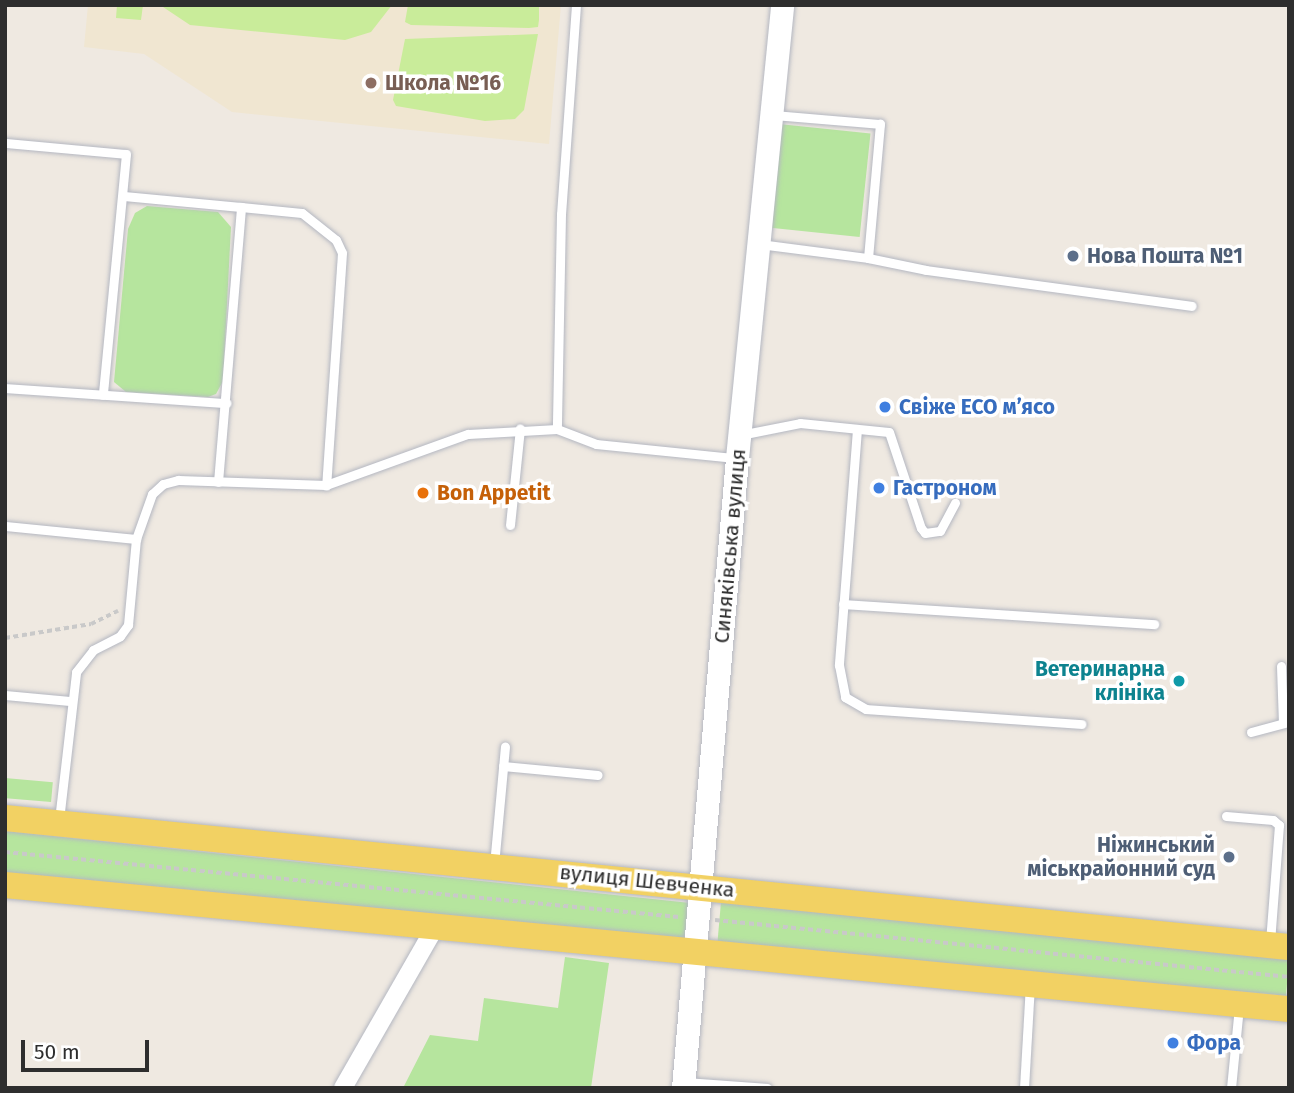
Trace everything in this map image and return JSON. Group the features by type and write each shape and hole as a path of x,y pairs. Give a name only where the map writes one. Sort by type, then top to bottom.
{"main road":[{"name":"вулиця Шевченка","path":"5,818 1279,946"},
{"path":"5,885 436,924 1289,1009"}],"street":[{"name":"Синяківська вулиця","path":"684,1085 703,887 738,447 782,5"},
{"path":"343,1088 436,924"}],"lane":[{"path":"557,429 561,214 576,5"},
{"path":"771,115 880,124 868,258"},
{"path":"5,143 126,154 103,395"},
{"path":"123,196 302,213 335,240 342,253 326,485"},
{"path":"218,482 241,207"},
{"path":"758,244 1192,306"},
{"path":"5,388 226,403"},
{"path":"58,823 70,701 82,660 120,636 132,605 136,539 152,494 163,484 218,482 326,485 468,434 520,429 557,429 596,444 738,447 789,424 889,432 911,509 925,533 940,531 955,503"},
{"path":"510,525 520,429"},
{"path":"856,429 843,604 841,687 857,708 1081,724"},
{"path":"5,526 136,539"},
{"path":"843,604 1154,624"},
{"path":"1251,732 1286,723 1280,666"},
{"path":"5,695 70,701"},
{"path":"494,866 505,747"},
{"path":"503,766 598,775"},
{"path":"1226,816 1273,820 1279,825 1279,946"},
{"path":"1024,1088 1030,984"},
{"path":"1231,1088 1239,1004"},
{"path":"684,1085 767,1088"}],"path":[{"path":"5,638 91,624 132,605"},
{"path":"5,852 1289,976"}],"shaded area":[{"name":"Школа №16","path":"88,5 561,5 549,144 232,112 144,54 84,47"}],"green space":[{"path":"117,5 143,5 141,20 116,18"},
{"path":"160,5 392,5 371,32 345,40 190,25"},
{"path":"408,5 539,5 539,20 538,27 529,28 411,25 405,22"},
{"path":"538,34 524,110 515,119 485,121 396,106 393,100 405,39"},
{"path":"779,124 870,134 860,237 768,227"},
{"path":"147,206 218,212 231,227 223,381 216,394 208,397 126,392 114,382 128,229 135,213"},
{"path":"5,778 53,782 51,802 5,798"},
{"path":"5,831 688,903 684,946 5,874"},
{"path":"721,902 1289,952 1286,996 717,946"},
{"path":"565,957 609,963 591,1088 403,1088 430,1035 478,1041 484,998 558,1008"}],"place":[{"name":"Школа №16","path":"371,83"},
{"name":"Нова Пошта №1","path":"1073,256"},
{"name":"Свіже ECO м’ясо","path":"885,407"},
{"name":"Гастроном","path":"879,488"},
{"name":"Bon Appetit","path":"423,493"},
{"name":"Ветеринарна клініка","path":"1179,681"},
{"name":"Ніжинський міськрайонний суд","path":"1229,857"},
{"name":"Фора","path":"1173,1043"}]}
